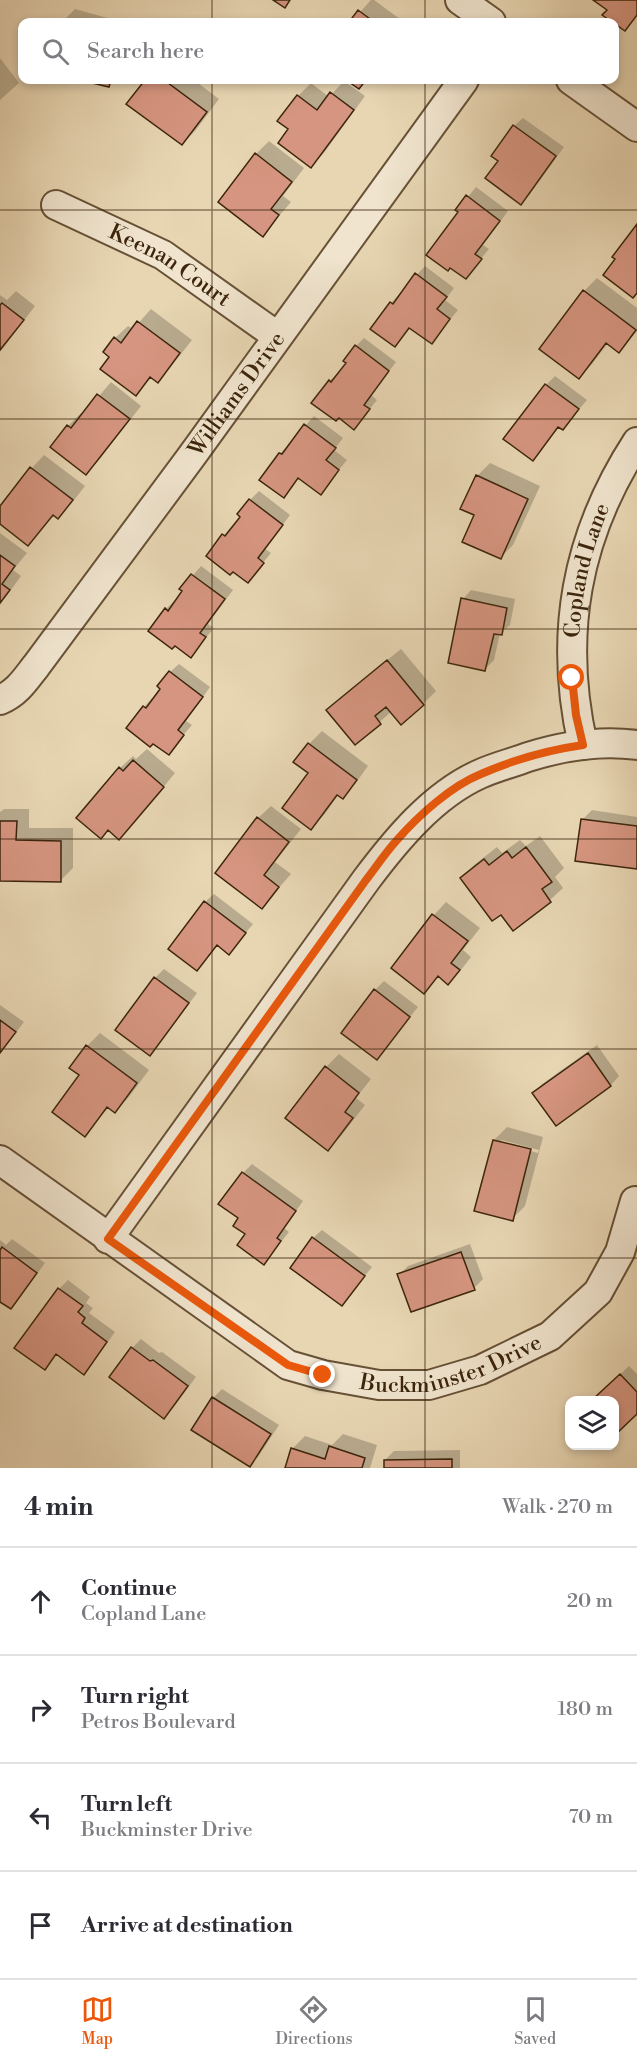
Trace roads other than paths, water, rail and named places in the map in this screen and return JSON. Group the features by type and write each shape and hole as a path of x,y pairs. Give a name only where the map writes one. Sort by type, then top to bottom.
{"street":[{"path":"460,0 485,18"},
{"name":"Williams Drive","path":"0,700 11,695 20,687 198,448 461,84"},
{"path":"577,84 637,127"},
{"name":"Keenan Court","path":"56,205 163,255 278,336"},
{"name":"Copland Lane","path":"583,745 576,715 572,678 572,633 578,585 588,541 608,492 637,442"},
{"path":"108,1239 366,880 397,840 423,814 454,789 479,774 552,750 583,745 637,745"},
{"name":"Buckminster Drive","path":"0,1160 288,1365 323,1375 379,1385 429,1385 480,1370 550,1336 598,1292 620,1252 635,1201"}]}
